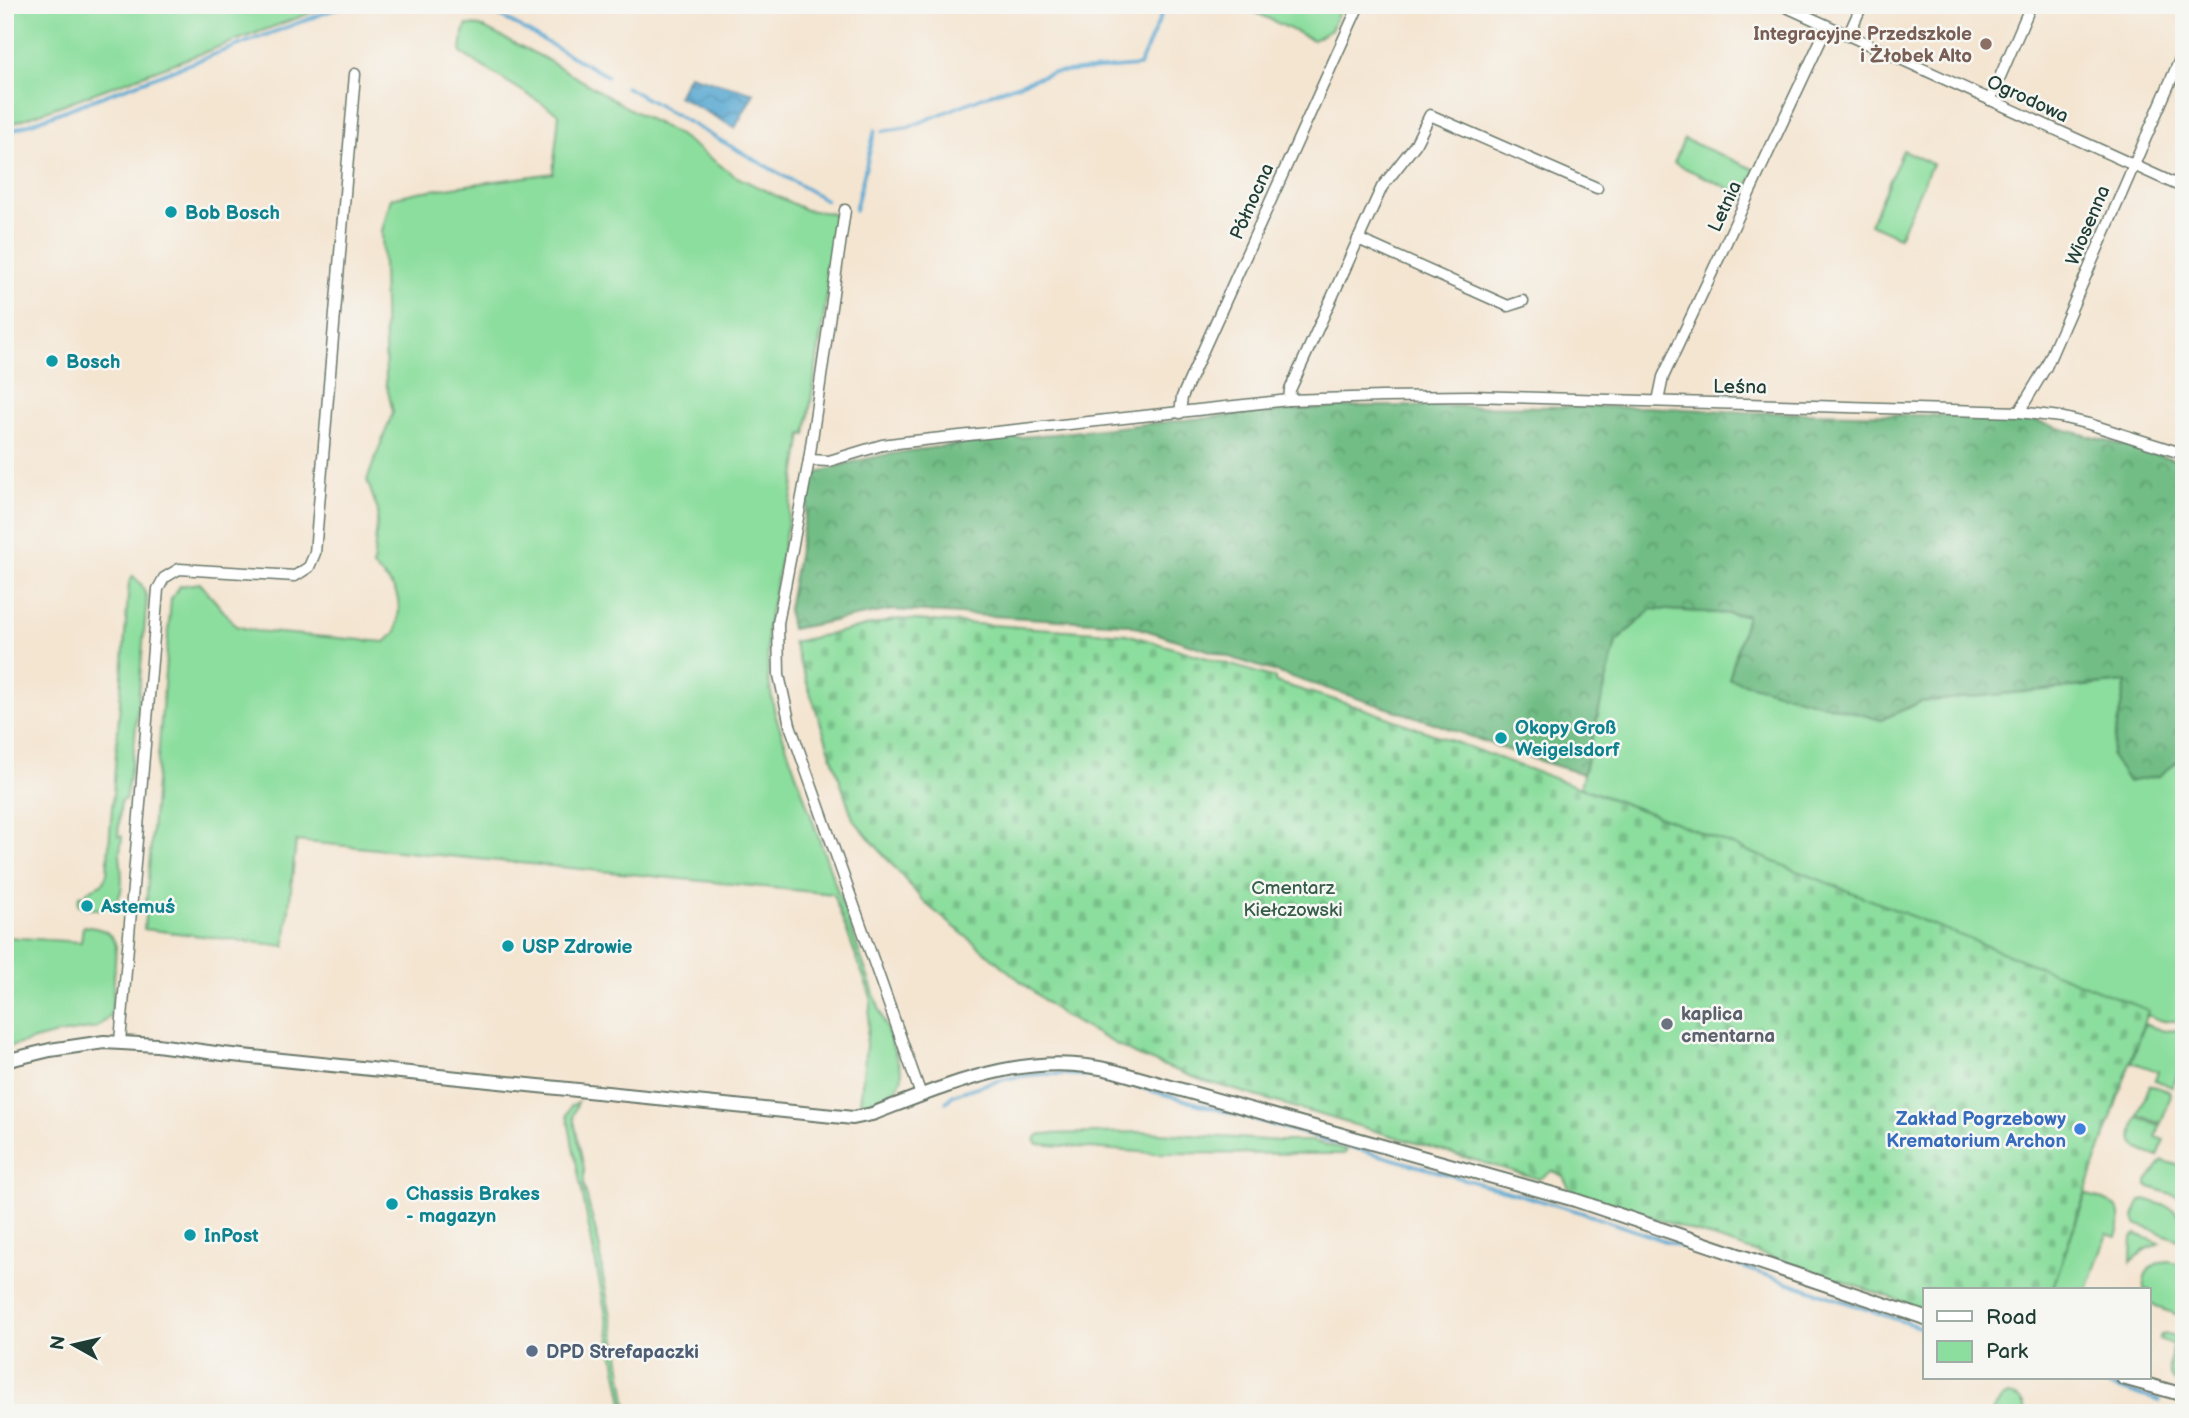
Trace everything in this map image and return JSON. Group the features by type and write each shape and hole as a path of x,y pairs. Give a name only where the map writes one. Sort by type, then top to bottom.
{"street":[{"name":"Północna","path":"1180,413 1182,397 1359,5"},
{"name":"Ogrodowa","path":"1782,5 2184,188"},
{"path":"1848,36 1862,5"},
{"path":"1990,100 2031,5"},
{"name":"Letnia","path":"1658,401 1662,377 1828,27"},
{"name":"Wiosenna","path":"2019,412 2046,367 2184,50"},
{"path":"120,1042 158,589 164,578 179,569 295,576 309,567 315,553 355,74"},
{"path":"1289,400 1290,390 1382,187 1415,145 1430,115 1597,188"},
{"path":"845,210 809,460 778,623 777,661 790,725 921,1095"},
{"path":"1358,239 1508,306 1523,301"},
{"name":"Leśna","path":"809,460 829,461 860,450 893,443 1289,400 1471,396 2019,412 2089,424 2184,454"},
{"path":"5,1061 69,1046 120,1042 843,1117 872,1114 986,1072 1021,1065 1069,1063 1101,1068 1575,1200 1923,1317"},
{"path":"2130,1380 2184,1395"}],"green space":[{"path":"5,5 332,5 5,126"},
{"path":"1240,5 1342,5 1331,30 1313,40"},
{"path":"467,25 480,26 542,57 679,135 735,176 806,210 835,216 832,233 836,234 806,435 802,434 767,630 768,677 775,714 902,1073 898,1087 881,1098 860,1104 871,997 833,894 296,841 285,946 144,929 171,599 180,586 200,583 236,626 256,631 385,642 396,632 399,610 397,595 389,582 373,567 378,511 367,480 393,412 386,383 382,231 391,198 553,173 559,114 461,53 463,32"},
{"path":"1684,139 1756,170 1743,195 1674,163"},
{"path":"1903,150 1932,164 1899,237 1870,224"},
{"path":"1366,406 1646,407 1746,412 2019,417 2184,462 2184,757 2159,776 2128,782 2111,756 2126,682 1920,702 1881,720 1729,679 1747,615 1652,609 1616,642 1583,774 1127,624 892,610 791,629 788,609 813,475 865,459 953,445 1215,417"},
{"path":"133,576 141,584 147,597 134,748 125,800 121,800 118,836 122,836 122,888 116,902 109,907 91,909 78,904 79,896 87,895 87,891 103,883 107,873 129,583"},
{"path":"1652,609 1748,615 1881,720 1920,702 2126,682 2111,756 2158,776 2184,757 2184,1021 2163,1021 2147,1015 2148,1010 1580,787 1616,642"},
{"name":"Cmentarz Kiełczowski","path":"899,619 1126,634 1275,678 1275,682 1362,708 1674,822 2148,1010 2053,1288 1923,1288 1923,1308 1570,1190 1563,1176 1552,1171 1539,1179 1201,1080 1136,1055 1062,1015 925,903 853,819 793,642"},
{"path":"83,926 107,933 116,946 112,1009 109,1018 96,1028 53,1035 5,1048 5,937 81,942"},
{"path":"2144,1024 2164,1031 2178,1030 2184,1033 2184,1060 2172,1087 2155,1080 2158,1071 2132,1062"},
{"path":"2150,1085 2169,1091 2171,1095 2161,1123 2138,1115"},
{"path":"578,1102 573,1116 584,1169 584,1186 600,1249 628,1413 625,1413 567,1115 571,1106"},
{"path":"2137,1117 2160,1125 2156,1137 2164,1140 2158,1157 2142,1151 2134,1144 2132,1133"},
{"path":"1146,1132 1311,1141 1347,1150 1344,1154 1153,1153 1038,1144 1035,1141 1037,1136 1042,1134"},
{"path":"2163,1161 2184,1167 2184,1198 2147,1186 2147,1181"},
{"path":"2086,1194 2111,1203 2119,1211 2120,1217 2116,1237 2107,1234 2088,1288 2053,1288"},
{"path":"2145,1199 2170,1208 2179,1215 2184,1230 2184,1242 2136,1224 2134,1217 2140,1201"},
{"path":"2136,1234 2160,1243 2146,1249 2131,1262 2132,1237"},
{"path":"2163,1262 2184,1265 2184,1317 2156,1307 2150,1302 2150,1288 2144,1288 2146,1274 2153,1266"},
{"path":"2168,1334 2184,1340 2184,1386 2172,1379 2170,1374 2169,1364 2174,1345 2159,1339 2161,1335"},
{"path":"2008,1395 2021,1400 2025,1413 1992,1413 2002,1398"}],"water":[{"path":"689,75 754,93 735,128 678,96"}],"waterway":[{"path":"5,133 346,5"},
{"path":"480,5 607,76"},
{"path":"883,131 909,127 1051,73 1139,66 1166,5"},
{"path":"626,87 826,200"},
{"path":"855,210 875,130"},
{"path":"946,1102 953,1095 994,1082 1030,1075 1067,1074 1110,1079 1577,1211 1923,1328"},
{"path":"2088,1380 2160,1401"}],"place":[{"name":"Integracyjne Przedszkole i Żłobek Alto","path":"1986,44"},
{"name":"Bob Bosch","path":"171,212"},
{"name":"Bosch","path":"52,361"},
{"name":"Okopy Groß Weigelsdorf","path":"1501,738"},
{"name":"Astemuś","path":"87,906"},
{"name":"USP Zdrowie","path":"508,946"},
{"name":"kaplica cmentarna","path":"1667,1024"},
{"name":"Zakład Pogrzebowy Krematorium Archon","path":"2080,1129"},
{"name":"Chassis Brakes - magazyn","path":"392,1204"},
{"name":"InPost","path":"190,1235"},
{"name":"DPD Strefapaczki","path":"532,1351"}]}
